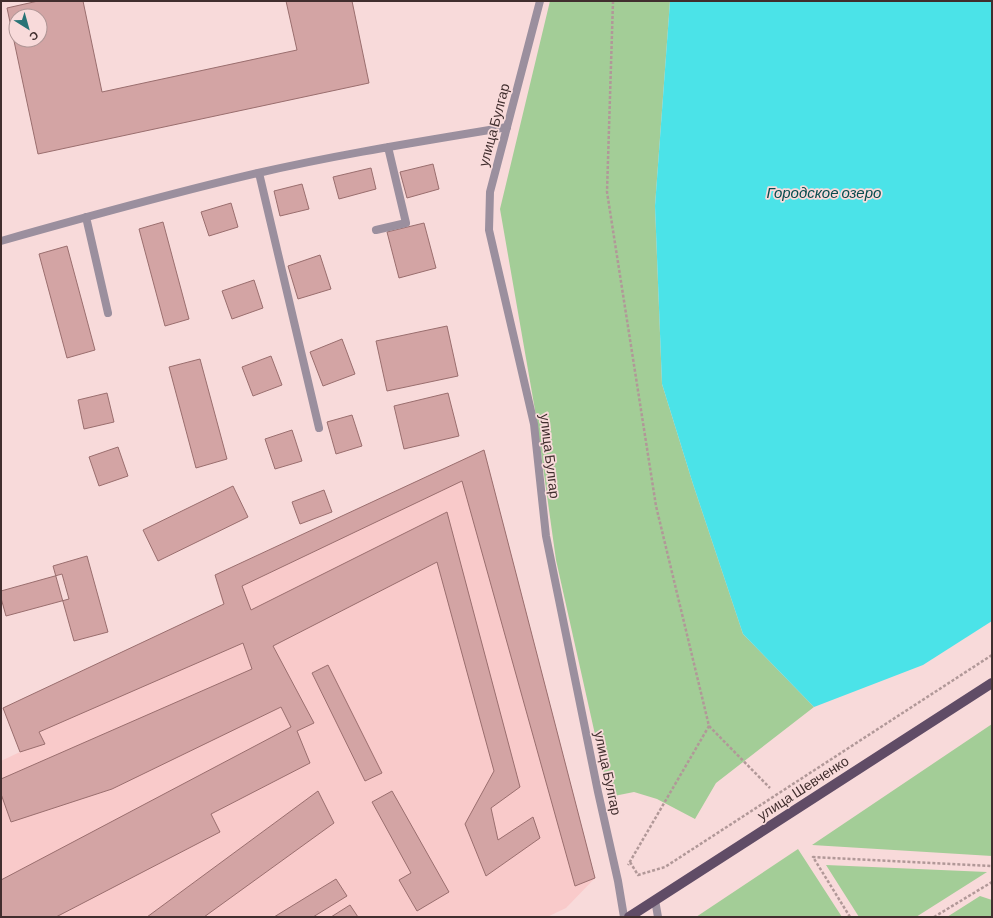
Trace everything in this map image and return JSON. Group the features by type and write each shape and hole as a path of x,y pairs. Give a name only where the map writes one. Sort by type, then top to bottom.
{"main road":[{"name":"улица Шевченко","path":"629,917 992,683"}],"street":[{"name":"улица Булгар","path":"540,1 490,192 489,230 534,424 546,536 618,881 624,917"},
{"path":"1,241 86,217 258,173 388,147 508,127"},
{"path":"376,230 406,223 388,147"},
{"path":"258,173 319,428"},
{"path":"86,217 108,313"},
{"path":"655,900 658,917"}],"path":[{"path":"613,1 607,192 656,506 709,726 770,788"},
{"path":"630,862 638,875 665,866 992,655"},
{"path":"618,881 709,726"},
{"path":"850,917 813,857 992,866"},
{"path":"934,917 992,882"}],"shaded area":[{"path":"484,450 595,878 566,908 547,917 1,917 1,761 20,752 3,708 223,605 215,575"}],"green space":[{"path":"550,1 670,1 655,206 662,384 693,484 743,634 814,707 716,783 695,819 657,799 634,792 609,797 556,560 535,410 500,209"},
{"path":"992,724 992,856 812,845"},
{"path":"798,849 842,917 696,917"},
{"path":"826,865 987,872 916,917 859,917"},
{"path":"980,896 992,900 992,917 947,917"}],"water":[{"name":"Городское озеро","path":"670,1 992,1 992,621 923,665 814,707 743,634 693,484 662,384 655,206"}],"building":[{"path":"38,1 83,1 102,92 297,50 286,1 352,1 369,83 38,154 15,48 48,48 48,8 8,8 8,13 7,8"},
{"path":"433,164 439,189 407,198 400,172"},
{"path":"371,168 376,189 339,199 333,177"},
{"path":"302,184 309,209 280,216 274,191"},
{"path":"231,203 238,227 209,236 201,212"},
{"path":"163,222 189,319 165,326 139,229"},
{"path":"424,223 436,268 399,278 387,232"},
{"path":"67,246 95,350 67,358 39,254"},
{"path":"320,255 331,289 298,299 288,266"},
{"path":"254,280 263,308 232,319 222,291"},
{"path":"447,326 458,376 387,391 376,341"},
{"path":"342,339 355,374 323,386 310,352"},
{"path":"271,356 282,385 253,396 242,367"},
{"path":"200,359 227,459 196,468 169,367"},
{"path":"107,393 114,422 84,429 78,400"},
{"path":"448,393 459,436 404,449 394,406"},
{"path":"352,415 362,446 336,454 327,422"},
{"path":"292,430 302,461 275,469 265,439"},
{"path":"118,447 128,476 99,486 89,457"},
{"path":"484,450 595,878 575,886 462,481 242,586 251,610 447,512 520,787 491,808 498,840 533,817 540,838 486,876 465,824 494,771 437,562 273,646 314,723 297,731 310,763 211,814 220,832 56,917 1,917 1,880 291,727 281,707 112,789 11,822 1,794 1,779 252,669 243,643 39,732 45,744 20,752 3,708 224,604 215,575"},
{"path":"233,486 248,517 158,561 143,530"},
{"path":"324,490 332,512 300,524 292,502"},
{"path":"87,556 108,632 74,641 53,566"},
{"path":"62,574 69,599 6,616 1,598 1,591"},
{"path":"328,665 382,773 365,781 312,673"},
{"path":"318,791 334,823 204,917 147,917"},
{"path":"392,791 449,892 417,911 399,880 411,873 372,802"},
{"path":"336,879 347,896 313,917 274,917"},
{"path":"350,905 358,917 331,917"}]}
